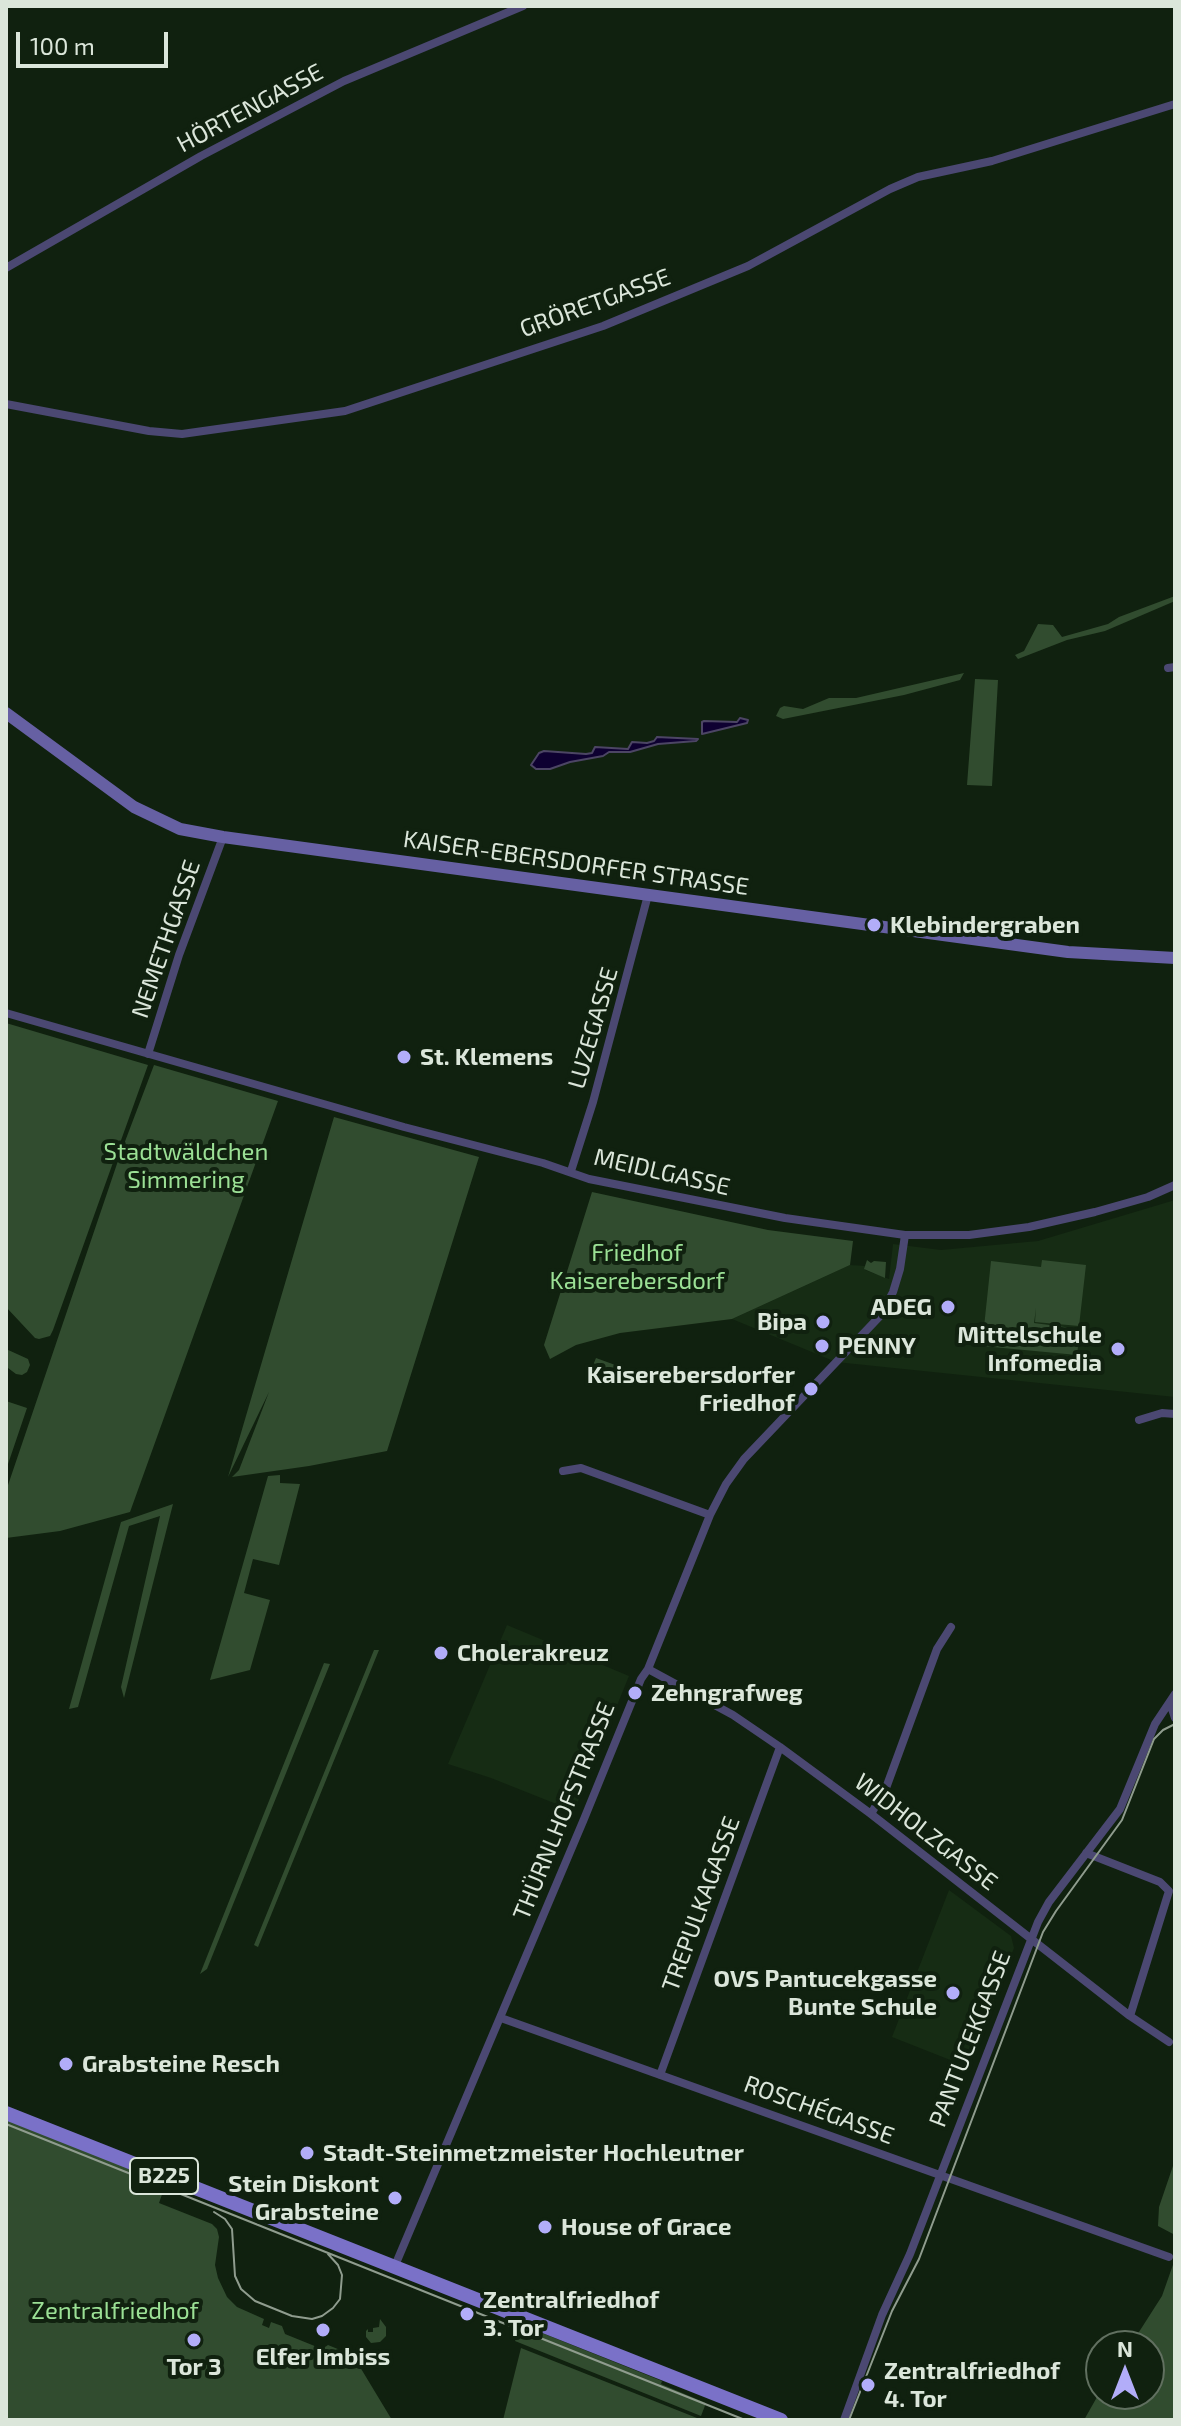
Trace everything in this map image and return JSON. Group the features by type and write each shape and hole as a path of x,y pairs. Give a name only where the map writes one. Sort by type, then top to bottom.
{"main road":[{"name":"KAISER-EBERSDORFER STRASSE","path":"6,713 134,807 174,827 223,837 1068,952 1175,958"},
{"name":"B225","path":"6,2113 781,2420"}],"street":[{"name":"HÖRTENGASSE","path":"6,268 201,156 344,81 523,6"},
{"name":"GRÖRETGASSE","path":"6,404 133,429 182,434 345,411 603,326 748,266 918,177 992,161 1175,104"},
{"name":"NEMETHGASSE","path":"148,1054 179,955 223,837"},
{"name":"LUZEGASSE","path":"571,1171 633,958 648,895"},
{"name":"MEIDLGASSE","path":"6,1013 404,1127 571,1171 589,1179 698,1203 905,1235 969,1235 1029,1227 1148,1197 1175,1185"},
{"name":"THÜRNLHOFSTRASSE","path":"394,2268 641,1679 648,1669 710,1515 726,1484 744,1459 881,1315 900,1269 905,1235"},
{"path":"1139,1420 1162,1413 1175,1414"},
{"path":"563,1471 581,1468 710,1515"},
{"path":"871,1814 886,1788 937,1649 951,1627"},
{"name":"WIDHOLZGASSE","path":"648,1669 733,1715 780,1747 1130,2016 1169,2042"},
{"name":"PANTUCEKGASSE","path":"844,2420 1031,1938 1044,1910 1120,1809 1145,1744 1175,1694"},
{"path":"1170,1703 1175,1718"},
{"name":"TREPULKAGASSE","path":"660,2075 780,1747"},
{"path":"1086,1853 1168,1888 1169,1897 1130,2016"},
{"name":"ROSCHÉGASSE","path":"501,2018 1169,2257"}],"shaded area":[{"path":"740,718 748,720 747,723 702,734 704,721 737,722"},
{"path":"657,737 698,739 658,744 630,752 609,752 550,769 536,769 531,765 544,751 586,754 592,753 595,747 628,749 632,742 647,743"},
{"path":"1175,1200 1175,1397 836,1362 732,1319 850,1265 865,1266 865,1270 889,1279 893,1244 941,1250 1038,1241"},
{"path":"507,1625 629,1676 574,1811 448,1764"},
{"name":"OVS Pantucekgasse Bunte Schule","path":"949,1890 1011,1936 1014,1948 968,2067 892,2037"}],"green space":[{"path":"1175,596 1175,601 1105,631 1067,640 1018,659 1015,655 1024,651 1038,624 1053,625 1062,637 1108,624"},
{"path":"964,673 960,680 904,695 783,719 776,716 784,706 803,709 829,698 856,698"},
{"path":"975,679 998,680 992,786 967,785"},
{"path":"6,1023 148,1065 53,1330 50,1336 39,1339 6,1307"},
{"name":"Stadtwäldchen Simmering","path":"154,1065 278,1101 130,1512 60,1531 6,1538 6,1491 121,1152"},
{"path":"334,1117 479,1157 387,1451 232,1477 239,1470 269,1392 228,1477"},
{"name":"Friedhof Kaiserebersdorf","path":"592,1192 768,1230 853,1241 850,1265 732,1319 620,1333 576,1345 550,1359 544,1345"},
{"path":"867,1260 871,1263 886,1262 885,1278 864,1269"},
{"path":"1042,1260 1086,1265 1079,1326 1035,1322 1036,1308 1034,1323 1080,1329 1077,1355 982,1346 991,1261 1041,1267"},
{"path":"6,1349 28,1359 30,1365 27,1372 16,1374 8,1368"},
{"path":"596,1358 618,1366 611,1384 589,1375"},
{"path":"6,1401 27,1408 6,1470"},
{"path":"280,1475 280,1483 300,1484 279,1565 253,1559 244,1593 270,1600 250,1670 210,1680 268,1476"},
{"path":"173,1504 124,1698 121,1687 160,1516 129,1526 78,1707 69,1709 121,1522"},
{"path":"374,1650 379,1650 258,1947 254,1945"},
{"path":"324,1663 330,1664 207,1969 200,1974"},
{"name":"Zentralfriedhof","path":"6,2119 166,2183 159,2203 212,2224 217,2229 219,2237 215,2265 227,2297 237,2307 264,2319 262,2325 269,2328 271,2322 282,2326 285,2334 322,2349 328,2345 350,2354 350,2364 360,2367 392,2420 6,2420"},
{"path":"1175,2160 1175,2235 1158,2226 1159,2207"},
{"path":"1175,2259 1175,2420 1084,2420 1090,2410 1165,2410 1165,2330 1140,2330 1162,2296"},
{"path":"380,2319 386,2327 386,2336 380,2342 371,2343 366,2331 373,2332 373,2328 379,2327"},
{"path":"522,2325 662,2381 661,2384 706,2403 701,2416 515,2341"},
{"path":"521,2348 702,2420 503,2420"}],"tram line":[{"path":"849,2420 892,2311 919,2259 1043,1932 1122,1820 1154,1739 1175,1724"},
{"path":"6,2124 745,2420"},
{"path":"214,2212 225,2219 232,2229 235,2276 241,2289 255,2301 292,2316 312,2319 322,2316 340,2299 342,2275 328,2254"}],"place":[{"name":"Klebindergraben","path":"874,925"},
{"name":"St. Klemens","path":"404,1057"},
{"name":"ADEG","path":"948,1307"},
{"name":"Bipa","path":"823,1322"},
{"name":"PENNY","path":"822,1346"},
{"name":"Mittelschule Infomedia","path":"1118,1349"},
{"name":"Kaiserebersdorfer Friedhof","path":"811,1389"},
{"name":"Cholerakreuz","path":"441,1653"},
{"name":"Zehngrafweg","path":"635,1693"},
{"name":"OVS Pantucekgasse Bunte Schule","path":"953,1993"},
{"name":"Grabsteine Resch","path":"66,2064"},
{"name":"Stadt-Steinmetzmeister Hochleutner","path":"307,2153"},
{"name":"Stein Diskont Grabsteine","path":"395,2198"},
{"name":"House of Grace","path":"545,2227"},
{"name":"Zentralfriedhof 3. Tor","path":"467,2314"},
{"name":"Elfer Imbiss","path":"323,2330"},
{"name":"Tor 3","path":"194,2340"},
{"name":"Zentralfriedhof 4. Tor","path":"868,2385"}]}
